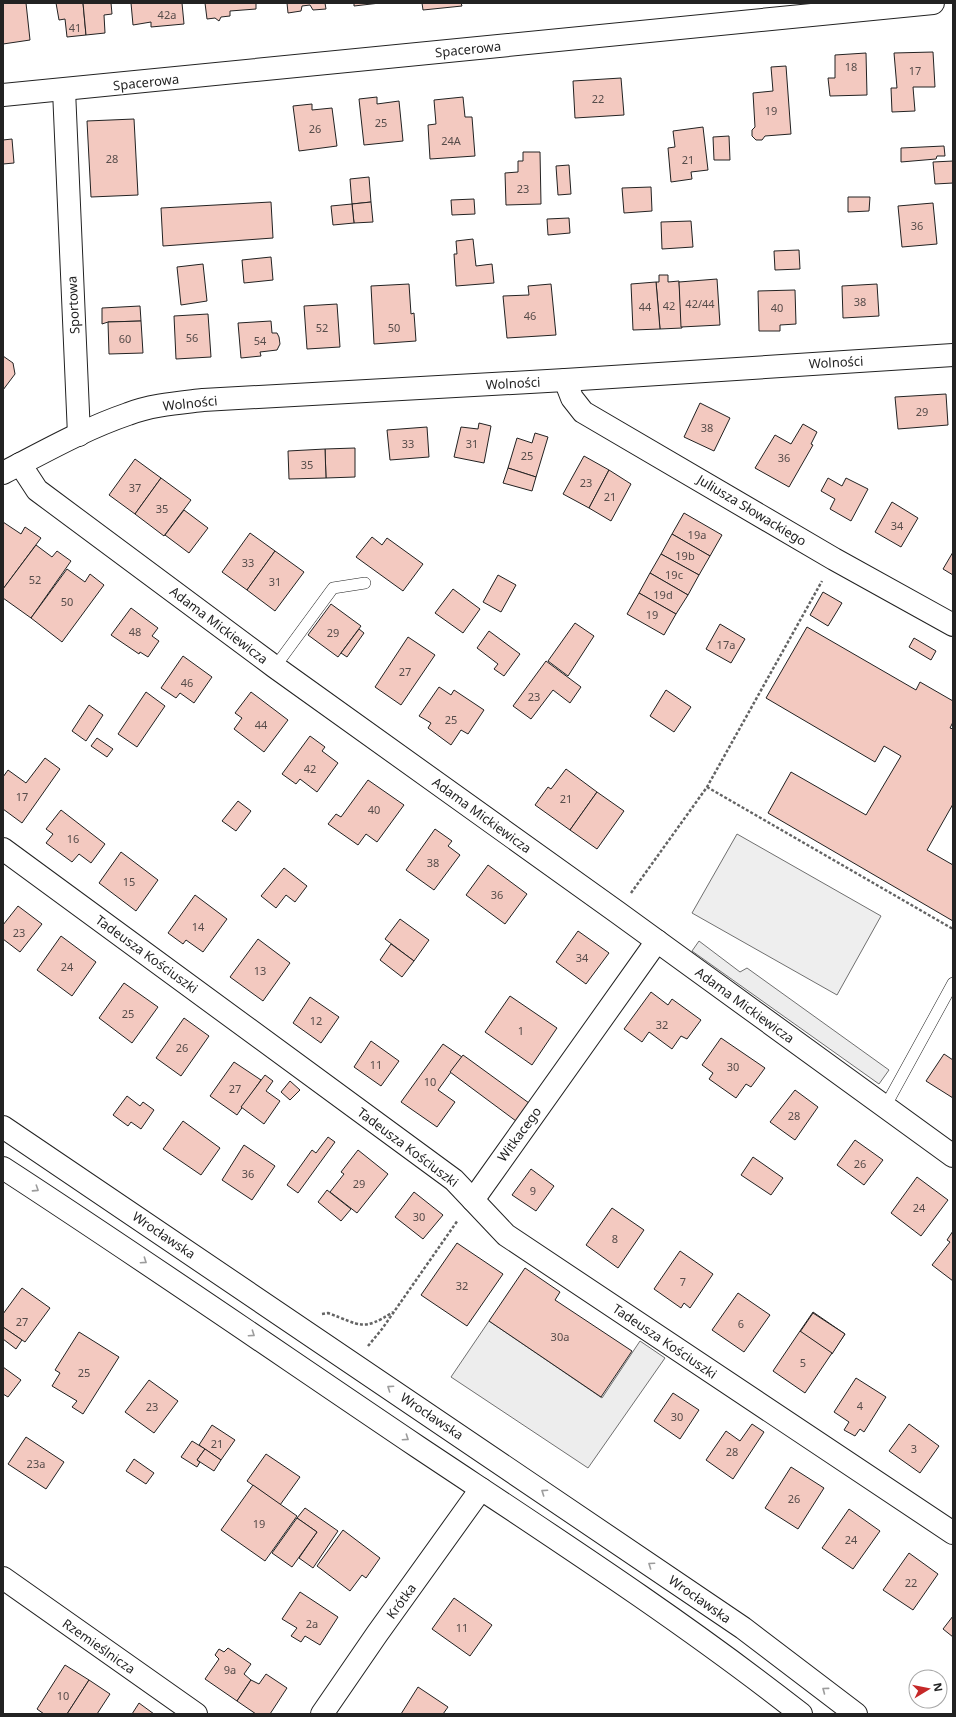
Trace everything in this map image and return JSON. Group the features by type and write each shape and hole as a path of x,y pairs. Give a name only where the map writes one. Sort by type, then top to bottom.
{"street":[{"name":"Spacerowa","path":"3,95 933,3"},
{"name":"Sportowa","path":"64,90 79,435"},
{"name":"Wolności","path":"79,435 128,413 164,405 203,400 565,380 953,356"},
{"name":"Juliusza Słowackiego","path":"565,380 572,398 583,412 834,559 953,625"},
{"path":"12,469 79,435"},
{"name":"Adama Mickiewicza","path":"12,469 37,490 275,667 617,912 953,1156"},
{"name":"Tadeusza Kościuszki","path":"3,849 454,1180 506,1235 953,1533"},
{"name":"Witkacego","path":"473,1200 657,941"},
{"name":"Wrocławska","path":"3,1126 737,1624 856,1714"},
{"path":"3,1168 94,1227 697,1636 801,1714"},
{"name":"Krótka","path":"322,1714 377,1634 481,1489"},
{"name":"Rzemieślnicza","path":"3,1578 196,1714"}],"lane":[{"path":"275,667 333,588 365,583"},
{"path":"885,1107 953,983"}],"path":[{"path":"617,912 707,787 834,559"},
{"path":"707,787 953,929"},
{"path":"374,1338 395,1311 473,1200"},
{"path":"321,1314 328,1313 367,1326 395,1311"}],"shaded area":[{"path":"737,834 881,916 837,995 692,913"},
{"path":"699,941 740,972 747,968 889,1070 879,1084 692,951"},
{"path":"489,1321 602,1398 640,1341 665,1358 588,1468 451,1377"}],"building":[{"path":"3,3 26,3 30,40 3,44"},
{"path":"56,3 83,3 86,35 67,37 65,19 59,20"},
{"path":"83,3 111,3 112,14 104,15 105,33 86,35"},
{"path":"131,3 182,3 184,24 151,27 151,22 133,25"},
{"path":"205,3 256,3 256,9 230,11 230,16 221,17 219,21 215,18 207,19"},
{"path":"287,3 325,3 326,9 313,10 310,5 302,6 301,11 288,13"},
{"path":"354,3 380,3 354,6"},
{"path":"422,3 461,3 462,6 423,10"},
{"path":"933,52 935,87 913,87 915,111 892,112 891,88 897,88 894,53"},
{"path":"866,53 867,95 830,96 828,78 835,78 835,55"},
{"path":"786,66 791,134 765,136 762,140 756,140 752,136 752,130 755,127 753,93 773,91 771,67"},
{"path":"621,78 624,115 575,118 573,81"},
{"path":"377,97 377,104 399,101 403,141 364,145 359,99"},
{"path":"463,97 465,117 472,117 475,156 430,159 428,125 436,124 434,100"},
{"path":"312,104 312,110 332,108 337,146 299,151 293,106"},
{"path":"134,119 138,195 91,197 87,121"},
{"path":"703,127 708,170 691,172 692,179 671,182 668,148 675,147 673,131"},
{"path":"729,136 730,160 714,160 713,137"},
{"path":"12,139 14,163 3,164 3,140"},
{"path":"944,146 945,156 937,156 936,159 901,162 901,148"},
{"path":"523,152 540,152 541,204 506,205 505,173 518,172 518,161 523,161"},
{"path":"953,161 953,183 935,184 933,162"},
{"path":"569,165 571,194 558,195 556,166"},
{"path":"369,177 371,202 352,204 350,179"},
{"path":"651,187 652,211 624,213 622,188"},
{"path":"848,197 870,197 869,211 848,212"},
{"path":"474,199 475,214 452,215 451,200"},
{"path":"271,202 273,238 163,246 161,208"},
{"path":"371,202 373,222 354,223 352,204"},
{"path":"933,203 937,244 902,247 898,206"},
{"path":"352,204 354,223 333,225 331,206"},
{"path":"569,218 570,233 548,235 547,219"},
{"path":"691,221 693,247 662,249 661,222"},
{"path":"473,239 476,266 492,264 494,283 456,286 454,254 457,254 456,241"},
{"path":"799,250 800,269 775,270 774,251"},
{"path":"271,257 273,280 244,283 242,260"},
{"path":"203,264 207,301 181,305 177,267"},
{"path":"659,275 668,275 668,282 679,281 682,328 660,329 656,282 659,282"},
{"path":"717,279 720,325 681,327 679,282"},
{"path":"656,282 660,329 633,330 631,284"},
{"path":"409,284 411,314 414,313 416,341 374,344 371,286"},
{"path":"551,284 556,335 507,338 503,296 529,295 528,286"},
{"path":"877,284 879,316 843,318 842,286"},
{"path":"795,290 796,324 780,325 780,331 759,331 758,291"},
{"path":"337,304 340,347 307,349 304,306"},
{"path":"140,306 141,321 108,322 102,324 102,308"},
{"path":"208,314 211,357 176,359 174,316"},
{"path":"141,321 143,353 109,354 108,322"},
{"path":"271,321 272,333 277,333 279,337 280,344 277,350 260,352 261,356 241,358 238,323"},
{"path":"3,356 13,363 15,374 3,390"},
{"path":"946,394 948,425 898,429 895,397"},
{"path":"700,403 730,418 714,451 684,437"},
{"path":"479,423 491,426 484,463 454,457 461,427 478,429"},
{"path":"803,424 817,432 811,444 813,445 789,487 755,468 775,435 791,444"},
{"path":"427,427 429,457 390,460 387,430"},
{"path":"535,433 548,437 536,477 508,468 517,438 532,443"},
{"path":"355,448 355,477 326,478 325,449"},
{"path":"325,449 326,478 289,479 288,451"},
{"path":"584,456 609,470 589,508 563,494"},
{"path":"135,459 161,478 135,514 109,495"},
{"path":"508,468 536,477 532,491 503,483"},
{"path":"609,470 631,484 611,521 589,508"},
{"path":"161,478 191,500 164,536 135,514"},
{"path":"828,478 842,486 846,478 868,489 851,521 830,509 835,499 821,491"},
{"path":"892,502 918,518 901,547 875,532"},
{"path":"184,510 208,528 189,553 165,535"},
{"path":"684,513 722,535 710,556 672,534"},
{"path":"3,522 21,534 25,527 41,538 3,589"},
{"path":"250,533 275,551 247,590 222,572"},
{"path":"672,534 710,556 699,575 661,554"},
{"path":"372,537 382,545 387,538 423,564 403,591 356,557"},
{"path":"36,545 52,557 57,551 71,561 31,618 3,598 3,589"},
{"path":"275,551 304,572 275,611 247,590"},
{"path":"953,552 953,575 943,569"},
{"path":"661,554 699,575 688,595 650,573"},
{"path":"67,569 85,582 90,574 104,585 62,642 31,618"},
{"path":"650,573 688,595 676,614 639,593"},
{"path":"498,575 516,585 501,612 483,602"},
{"path":"453,589 480,609 463,633 435,613"},
{"path":"823,592 842,603 828,626 810,615"},
{"path":"639,593 676,614 664,635 627,614"},
{"path":"331,604 361,626 338,657 308,635"},
{"path":"131,608 158,628 152,636 159,641 148,657 140,652 139,654 111,635"},
{"path":"575,623 594,636 568,676 548,661"},
{"path":"720,624 745,639 731,663 706,649"},
{"path":"807,627 916,690 920,682 953,701 953,722 950,728 953,729 953,804 927,850 953,865 953,921 768,813 791,772 866,815 901,756 884,746 875,762 766,698"},
{"path":"359,629 364,633 347,657 341,653"},
{"path":"489,631 520,654 504,676 494,669 498,664 477,648"},
{"path":"408,637 435,655 401,705 375,687"},
{"path":"914,638 936,651 931,660 909,647"},
{"path":"183,656 212,677 194,703 180,693 176,698 161,688"},
{"path":"546,661 581,687 570,703 553,690 531,719 513,706"},
{"path":"439,687 451,695 454,690 484,710 468,734 461,730 451,745 428,728 431,723 419,716"},
{"path":"666,690 691,707 674,732 650,716"},
{"path":"146,692 165,706 137,747 118,734"},
{"path":"251,692 288,720 264,752 234,729 242,718 235,713"},
{"path":"89,705 103,715 86,741 72,731"},
{"path":"310,736 325,747 322,751 338,763 317,792 300,779 296,784 282,774"},
{"path":"97,738 113,749 107,757 91,746"},
{"path":"45,758 60,769 22,823 3,809 3,777 8,770 26,783"},
{"path":"566,769 597,792 570,830 535,805 548,787 551,789"},
{"path":"368,780 404,805 377,842 366,834 358,845 328,824 336,814 341,817"},
{"path":"597,792 624,811 597,849 570,830"},
{"path":"238,801 251,811 236,831 222,821"},
{"path":"61,810 105,844 91,863 79,854 72,862 46,843 53,834 46,829"},
{"path":"435,829 452,841 448,846 460,855 434,890 406,870"},
{"path":"121,852 158,880 136,911 99,883"},
{"path":"488,865 527,894 505,924 466,895"},
{"path":"284,868 307,886 295,902 286,895 276,908 261,896"},
{"path":"195,895 227,919 203,952 186,940 183,944 168,933"},
{"path":"18,906 42,924 20,952 3,939 3,925"},
{"path":"400,919 429,940 414,961 385,939"},
{"path":"578,931 609,953 586,984 556,962"},
{"path":"61,936 96,962 72,996 37,970"},
{"path":"258,939 290,963 263,1001 230,977"},
{"path":"391,944 414,961 402,977 380,960"},
{"path":"124,983 158,1007 132,1043 99,1018"},
{"path":"651,992 668,1005 672,999 701,1020 687,1039 681,1036 672,1049 649,1032 642,1042 624,1029"},
{"path":"510,996 557,1028 532,1065 485,1032"},
{"path":"310,997 339,1017 321,1043 293,1023"},
{"path":"184,1018 209,1036 181,1076 156,1058"},
{"path":"721,1038 765,1068 751,1087 746,1084 736,1098 709,1079 713,1073 702,1065"},
{"path":"371,1041 399,1061 381,1086 354,1067"},
{"path":"443,1044 462,1057 438,1090 455,1102 437,1127 401,1102"},
{"path":"944,1054 953,1060 953,1098 926,1081"},
{"path":"463,1055 529,1103 516,1121 450,1072"},
{"path":"234,1062 261,1080 237,1115 210,1096"},
{"path":"265,1075 273,1081 266,1091 280,1101 264,1124 241,1107"},
{"path":"290,1081 300,1090 290,1100 281,1092"},
{"path":"795,1090 818,1107 795,1140 770,1122"},
{"path":"127,1096 140,1106 143,1102 154,1110 141,1129 131,1122 128,1126 113,1115"},
{"path":"183,1121 220,1148 201,1175 163,1149"},
{"path":"328,1137 335,1142 298,1193 287,1185 312,1150 316,1153"},
{"path":"855,1140 883,1160 864,1185 837,1165"},
{"path":"244,1145 275,1166 252,1200 222,1180"},
{"path":"358,1150 388,1174 357,1213 330,1192 344,1174 341,1172"},
{"path":"753,1157 783,1178 771,1195 741,1175"},
{"path":"531,1169 554,1186 536,1211 512,1195"},
{"path":"917,1177 948,1200 921,1236 891,1213"},
{"path":"327,1190 351,1209 341,1221 318,1202"},
{"path":"414,1192 443,1215 423,1239 395,1217"},
{"path":"612,1208 644,1230 618,1268 586,1245"},
{"path":"953,1231 953,1281 932,1265 950,1242 947,1240"},
{"path":"457,1243 503,1274 467,1326 421,1295"},
{"path":"680,1251 713,1274 690,1308 684,1303 681,1308 654,1289"},
{"path":"525,1268 560,1292 555,1300 632,1351 601,1397 489,1321"},
{"path":"22,1288 50,1308 25,1342 3,1327 3,1314"},
{"path":"738,1293 770,1315 744,1352 712,1330"},
{"path":"813,1312 845,1334 832,1353 800,1331"},
{"path":"813,1313 845,1334 832,1354 800,1332"},
{"path":"3,1327 22,1340 16,1349 3,1339"},
{"path":"800,1331 832,1353 805,1393 773,1371"},
{"path":"79,1332 119,1357 83,1414 72,1407 77,1401 52,1386 60,1373 55,1370"},
{"path":"3,1367 21,1380 8,1397 3,1394"},
{"path":"856,1378 886,1397 864,1432 860,1429 855,1436 844,1430 849,1422 834,1412"},
{"path":"149,1380 178,1401 154,1433 125,1412"},
{"path":"673,1393 699,1410 680,1439 654,1421"},
{"path":"752,1424 764,1432 733,1479 706,1460 726,1431 740,1441"},
{"path":"909,1424 939,1446 920,1473 889,1451"},
{"path":"212,1425 235,1440 221,1460 199,1445"},
{"path":"26,1437 64,1462 46,1489 8,1464"},
{"path":"192,1441 205,1449 197,1460 200,1462 197,1467 181,1457"},
{"path":"205,1449 221,1460 214,1471 197,1460"},
{"path":"266,1454 300,1477 280,1505 247,1481"},
{"path":"134,1459 154,1473 146,1484 126,1471"},
{"path":"791,1467 824,1488 798,1529 765,1508"},
{"path":"253,1485 297,1516 265,1561 221,1530"},
{"path":"305,1508 338,1531 313,1568 299,1558 317,1532 297,1518"},
{"path":"849,1509 880,1531 853,1569 822,1548"},
{"path":"297,1518 317,1532 292,1567 272,1553"},
{"path":"343,1530 380,1558 366,1578 362,1575 350,1591 317,1566"},
{"path":"909,1553 938,1574 913,1610 883,1590"},
{"path":"300,1592 338,1617 320,1645 305,1636 301,1642 291,1636 297,1628 282,1619"},
{"path":"454,1598 492,1625 470,1656 432,1629"},
{"path":"953,1616 953,1637 943,1629"},
{"path":"228,1648 251,1664 244,1674 251,1680 237,1701 205,1679 219,1659 215,1655 219,1649 224,1652"},
{"path":"65,1665 89,1680 67,1714 44,1714 37,1709"},
{"path":"266,1674 287,1688 270,1714 256,1714 237,1701 251,1680 259,1684"},
{"path":"89,1680 110,1694 97,1714 67,1714"},
{"path":"418,1687 448,1707 443,1714 401,1714"},
{"path":"139,1703 154,1714 132,1714"}]}
